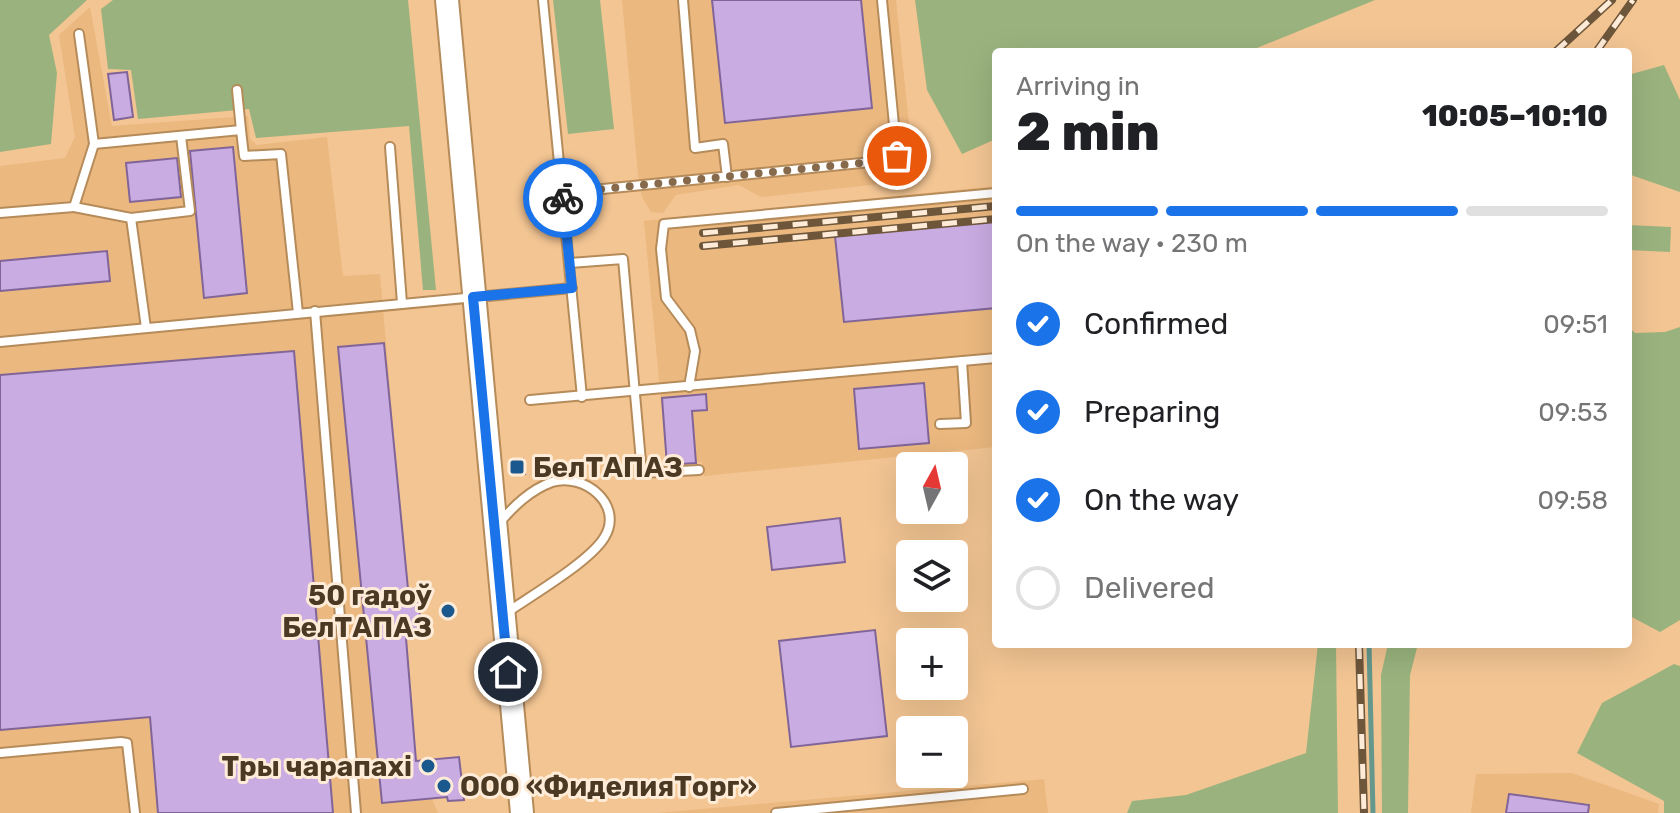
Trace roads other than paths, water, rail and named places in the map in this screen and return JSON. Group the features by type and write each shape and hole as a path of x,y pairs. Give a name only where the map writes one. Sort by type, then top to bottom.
{"street":[{"path":"447,0 520,813"}],"lane":[{"path":"543,0 582,397"},
{"path":"683,0 695,148 723,144 727,177"},
{"path":"563,193 891,160 897,156 882,0"},
{"path":"74,207 94,144 79,34"},
{"path":"237,90 244,156 281,154 298,313"},
{"path":"94,144 241,130"},
{"path":"0,213 74,207 131,218 190,211 181,136"},
{"path":"390,147 402,303"},
{"path":"689,387 695,351 690,330 666,298 661,249 664,224 992,193"},
{"path":"131,218 146,328"},
{"path":"570,263 623,259 642,473 699,470"},
{"path":"0,342 572,288"},
{"path":"315,311 356,813"},
{"path":"530,400 992,358"},
{"path":"940,424 966,423 962,361"},
{"path":"494,529 511,509 532,492 555,481 579,482 596,491 608,504 610,521 604,538 564,574 502,615"},
{"path":"0,753 127,743 135,813"},
{"path":"776,813 1023,789"}],"waterway":[{"path":"1369,648 1373,813"}],"railway":[{"path":"1559,48 1612,0"},
{"path":"1599,48 1633,0"},
{"path":"703,233 992,206"},
{"path":"703,246 992,219"},
{"path":"1359,648 1364,813"}],"place":[{"name":"БелТАПАЗ","path":"517,467"},
{"name":"50 гадоў БелТАПАЗ","path":"448,611"},
{"name":"Тры чарапахі","path":"428,766"},
{"name":"ООО «ФиделияТорг»","path":"444,786"}]}
